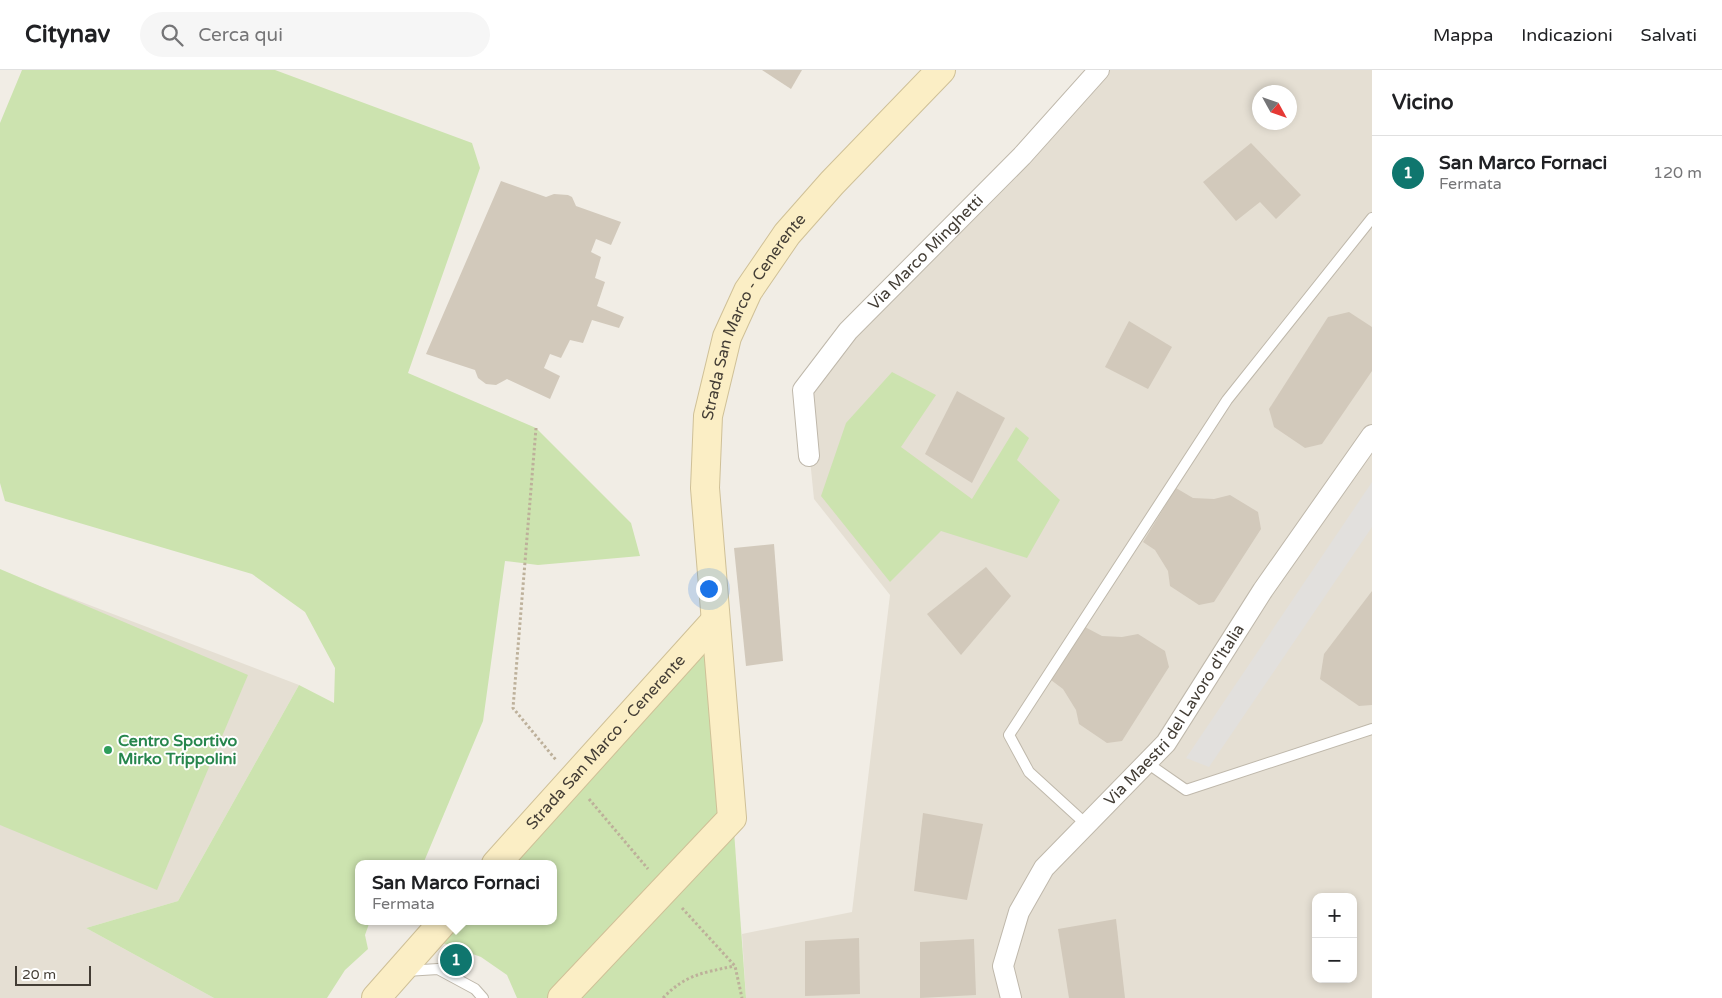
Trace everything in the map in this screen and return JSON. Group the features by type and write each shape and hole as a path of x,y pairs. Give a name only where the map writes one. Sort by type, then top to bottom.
{"main road":[{"name":"Strada San Marco - Cenerente","path":"562,998 732,818 705,488 708,416 727,337 748,291 787,234 832,182 940,70"},
{"name":"Strada San Marco - Cenerente","path":"500,860 715,621"},
{"path":"376,998 440,925"}],"street":[{"name":"Via Marco Minghetti","path":"809,456 803,390 808,383 848,331 1022,156 1100,70"},
{"name":"Via Maestri del Lavoro d'Italia","path":"1011,998 1003,966 1018,912 1044,868 1166,743 1263,590 1372,435"}],"lane":[{"path":"1087,825 1029,772 1010,735 1226,400 1372,218"},
{"path":"1147,763 1186,790 1372,730"},
{"path":"399,972 438,969 475,989 483,998"}],"path":[{"path":"663,998 672,988 685,980 735,966"}],"shaded area":[{"path":"1099,70 1372,70 1372,998 746,998 742,934 852,912 890,595 814,499 803,390"},
{"path":"1372,482 1372,527 1209,767 1186,758"},
{"name":"Centro Sportivo Mirko Trippolini","path":"0,571 299,685 178,901 86,928 214,998 0,998"}],"green space":[{"path":"22,70 275,70 472,143 480,168 408,373 536,428 631,523 640,556 538,565 505,561 483,721 425,860 355,860 355,925 369,925 365,935 368,949 345,970 327,998 214,998 86,928 178,901 299,685 334,703 335,668 305,612 252,574 5,501 0,483 0,123"},
{"path":"892,372 936,395 901,447 972,499 1016,427 1029,438 1017,460 1060,500 1027,558 941,531 890,582 821,496 846,423"},
{"name":"Centro Sportivo Mirko Trippolini","path":"0,569 248,675 157,890 0,825"},
{"path":"705,646 721,817 548,998 517,998 507,975 481,957 440,942 455,925 557,925 557,860 514,860"},
{"path":"734,831 746,998 576,998"}],"building":[{"path":"762,70 802,70 791,89"},
{"path":"1251,143 1301,195 1276,219 1260,202 1236,221 1203,182"},
{"path":"501,181 546,197 554,194 568,195 572,197 576,206 621,222 611,245 596,239 591,252 601,257 595,278 605,282 597,306 624,317 619,328 592,320 583,343 570,340 561,358 550,354 544,368 560,376 550,399 507,379 496,385 486,384 478,378 475,370 426,354"},
{"path":"1349,312 1372,327 1372,371 1322,444 1305,448 1274,427 1269,409 1328,317"},
{"path":"1129,321 1172,347 1148,389 1105,367"},
{"path":"957,391 1005,418 972,483 925,454"},
{"path":"1176,488 1193,498 1214,499 1230,495 1258,512 1261,529 1214,602 1199,605 1170,586 1168,571 1155,550 1143,542"},
{"path":"774,544 783,661 746,666 734,548"},
{"path":"986,567 1011,596 961,655 927,614"},
{"path":"1372,591 1372,705 1359,706 1320,679 1324,654"},
{"path":"1085,627 1102,636 1122,637 1138,634 1165,651 1169,667 1122,741 1107,743 1079,724 1076,710 1063,689 1051,680"},
{"path":"923,813 983,824 967,900 914,891"},
{"path":"1116,919 1125,998 1069,998 1058,929"},
{"path":"859,938 860,994 805,996 805,941"},
{"path":"974,939 976,995 920,998 920,942"}],"place":[{"name":"Centro Sportivo Mirko Trippolini","path":"108,750"},
{"name":"San Marco Fornaci","path":"456,960"}]}
